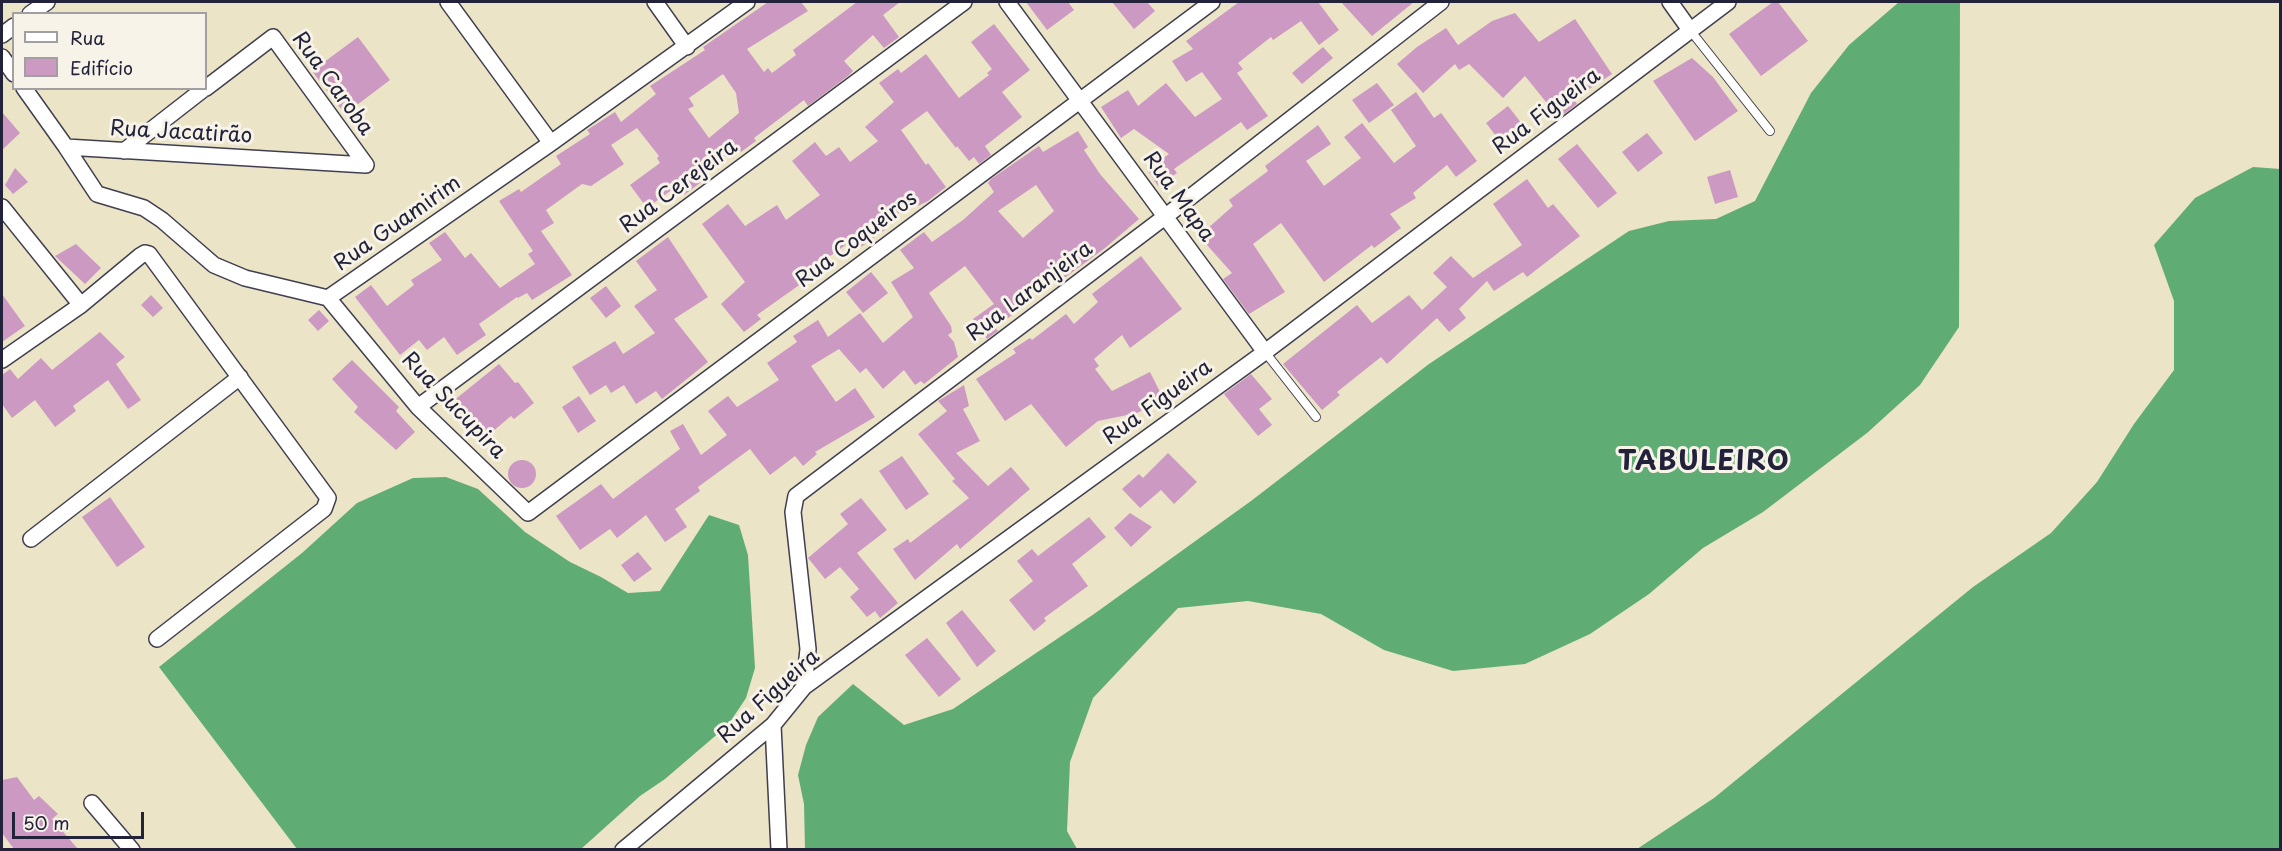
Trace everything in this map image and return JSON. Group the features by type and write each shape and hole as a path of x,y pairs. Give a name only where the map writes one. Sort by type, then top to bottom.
{"street":[{"path":"33,12 46,2"},
{"path":"448,2 551,143"},
{"path":"655,2 687,47"},
{"name":"Rua Guamirim","path":"66,147 97,194 144,208 162,220 219,268 245,278 328,298 687,47 747,2"},
{"name":"Rua Cerejeira","path":"418,407 964,2"},
{"name":"Rua Mapa","path":"1007,2 1265,352"},
{"name":"Rua Coqueiros","path":"528,513 1212,2"},
{"name":"Rua Laranjeira","path":"804,687 808,649 793,512 796,496 1166,216 1441,2"},
{"path":"1670,2 1690,30"},
{"name":"Rua Figueira","path":"623,849 772,725 804,687 1265,352 1728,2"},
{"name":"Rua Caroba","path":"207,86 273,37 366,165"},
{"path":"2,57 12,71"},
{"path":"25,90 66,147"},
{"name":"Rua Caroba","path":"124,151 202,90"},
{"name":"Rua Jacatirão","path":"66,147 366,165"},
{"path":"2,207 81,305"},
{"path":"2,360 81,305 140,256 145,253 149,254 328,498 328,504 157,639"},
{"name":"Rua Sucupira","path":"328,298 418,407 528,513"},
{"path":"31,539 240,377"},
{"path":"772,725 778,849"},
{"path":"92,803 132,849"}],"lane":[{"path":"1690,30 1770,131"},
{"name":"Rua Mapa","path":"1265,352 1316,417"}],"green space":[{"path":"1899,2 1960,2 1959,327 1920,385 1867,433 1763,512 1703,548 1649,594 1590,634 1525,664 1453,671 1384,650 1321,614 1248,601 1178,608 1093,698 1070,762 1067,831 1077,849 805,849 804,804 798,775 806,745 818,717 853,684 904,725 953,709 1094,614 1251,501 1429,364 1629,231 1669,221 1716,219 1755,201 1811,93 1849,45"},
{"path":"2253,167 2280,169 2280,849 1637,849 1714,798 1973,587 2051,533 2097,482 2134,424 2174,370 2174,301 2154,245 2195,198"},
{"path":"446,477 478,489 525,532 570,562 628,593 660,591 709,515 739,525 748,555 755,668 746,698 728,725 665,779 640,796 581,849 297,849 159,667 302,553 357,503 413,478"}],"building":[{"path":"768,2 801,2 808,11 747,49 764,72 768,68 772,73 796,55 793,50 857,2 900,2 883,15 899,37 884,48 873,35 844,61 853,71 848,76 808,106 804,100 754,138 756,141 741,152 738,148 700,175 704,180 684,195 677,186 647,208 630,185 660,163 657,158 659,156 637,128 611,145 624,164 591,186 582,184 546,210 554,223 541,231 572,275 532,300 527,293 517,297 479,324 486,335 457,355 444,337 427,350 419,340 400,355 355,297 371,285 387,306 414,285 411,280 442,260 429,243 445,232 465,258 471,253 500,288 535,264 528,254 533,251 499,201 519,189 521,192 561,164 556,156 590,134 587,130 615,112 621,122 656,94 650,86 705,50 703,47","holes":["723,74 736,93 739,113 709,138 688,109 694,106 689,98"]},
{"path":"1026,2 1068,2 1074,10 1047,30"},
{"path":"1112,2 1147,2 1155,11 1134,29"},
{"path":"1239,2 1318,2 1339,30 1319,45 1301,21 1273,40 1271,37 1238,63 1243,69 1237,73 1268,116 1247,130 1241,122 1174,169 1177,173 1158,186 1147,169 1169,154 1134,129 1121,138 1101,107 1128,90 1138,106 1166,83 1195,117 1222,99 1202,72 1186,82 1172,61 1193,49 1186,41"},
{"path":"1341,2 1414,2 1372,36"},
{"path":"1773,2 1778,2 1808,41 1761,76 1729,34"},
{"path":"1515,13 1539,42 1575,19 1612,74 1574,99 1577,104 1559,118 1525,76 1503,98 1469,64 1459,70 1455,64 1423,93 1397,64 1417,47 1446,28 1458,45 1492,21"},
{"path":"994,24 1030,70 1002,92 1022,117 985,146 991,155 979,164 974,157 969,161 957,146 956,148 927,111 901,130 926,165 928,163 946,187 918,206 915,201 883,225 886,229 861,247 854,239 816,266 819,271 757,315 761,319 744,332 721,304 745,282 702,224 728,204 745,226 777,205 786,220 820,195 792,161 815,142 826,156 839,147 850,162 878,141 865,127 894,102 879,83 898,69 901,73 926,54 959,98 989,75 987,73 992,69 971,42"},
{"path":"358,37 390,80 345,114 312,71"},
{"path":"1323,47 1333,58 1302,84 1292,73"},
{"path":"1692,58 1713,77 1738,111 1695,141 1653,81"},
{"path":"1377,83 1394,105 1369,123 1352,100"},
{"path":"1416,92 1434,118 1441,113 1477,161 1456,177 1447,165 1413,193 1416,198 1390,214 1401,228 1374,248 1372,245 1324,282 1281,223 1253,244 1285,292 1249,314 1223,279 1232,273 1199,236 1233,206 1229,200 1268,171 1265,166 1318,125 1331,144 1306,161 1324,186 1361,158 1344,137 1362,123 1394,163 1416,146 1391,110"},
{"path":"1508,106 1526,129 1503,145 1486,123"},
{"path":"2,112 20,133 2,150"},
{"path":"1078,131 1088,147 1084,150 1100,174 1139,219 1063,279 1057,271 1024,293 1031,302 995,327 998,331 987,339 973,319 994,304 965,266 929,293 951,326 952,332 948,335 954,342 958,357 924,384 921,381 915,385 904,370 883,389 866,368 860,373 839,349 811,366 836,402 855,388 875,417 815,452 817,454 803,466 795,456 770,475 750,449 698,487 700,491 675,509 687,527 665,542 646,515 617,538 610,529 580,550 556,516 601,484 613,499 680,449 670,431 683,424 701,455 727,435 708,411 728,396 737,407 779,380 767,363 797,342 793,336 818,320 828,337 860,313 883,343 913,317 891,282 914,268 900,250 924,232 932,242 963,220 994,192 988,183 991,179 1039,146 1043,152","holes":["1036,185 1054,211 1023,238 998,211"]},
{"path":"1647,133 1663,153 1638,172 1622,152"},
{"path":"1577,144 1617,193 1598,208 1558,159"},
{"path":"15,168 28,182 13,194 5,185"},
{"path":"1730,170 1738,197 1715,204 1707,177"},
{"path":"1527,179 1548,208 1553,204 1580,236 1527,277 1523,272 1494,291 1487,281 1459,309 1466,318 1449,332 1437,318 1387,364 1381,357 1337,392 1340,395 1322,410 1283,364 1357,305 1372,323 1409,295 1422,310 1447,287 1433,273 1451,256 1473,278 1522,245 1493,204"},
{"path":"668,237 708,297 674,319 708,362 662,399 656,391 636,404 624,385 611,393 606,385 590,395 572,367 615,341 623,354 655,333 634,306 657,290 636,261"},
{"path":"76,244 101,268 85,284 55,256"},
{"path":"1141,256 1182,309 1130,348 1122,335 1094,359 1099,366 1095,369 1112,391 1150,372 1164,400 1137,413 1098,421 1066,447 1031,404 1005,421 976,379 1016,353 1013,349 1030,338 1032,340 1066,314 1074,324 1098,302 1092,294"},
{"path":"871,272 888,293 863,313 846,292"},
{"path":"606,286 621,306 606,318 590,298"},
{"path":"2,294 25,326 2,342"},
{"path":"151,295 163,308 153,317 141,305"},
{"path":"319,310 329,321 318,331 308,320"},
{"path":"100,332 125,357 116,364 141,400 128,409 108,380 73,406 76,411 55,427 35,400 12,418 2,404 2,375 10,369 18,379 41,358 52,370"},
{"path":"352,360 399,407 396,411 415,432 396,450 354,412 358,407 332,379"},
{"path":"499,364 515,383 518,382 534,403 514,419 511,416 479,443 447,406"},
{"path":"1251,374 1272,399 1259,409 1272,425 1258,436 1224,394"},
{"path":"964,385 969,406 963,409 980,441 956,453 988,486 1011,467 1030,489 960,549 957,544 915,580 893,549 908,539 910,543 969,498 952,481 955,479 918,434 947,411 938,401"},
{"path":"579,396 596,421 578,433 562,407"},
{"path":"1168,453 1197,482 1174,504 1161,490 1140,508 1122,489 1139,474 1143,478"},
{"path":"902,456 929,494 906,510 879,471"},
{"path":"522,460 532,464 536,474 532,484 522,488 512,484 508,474 512,464"},
{"path":"110,497 145,547 117,567 82,517"},
{"path":"861,498 887,530 857,553 898,603 880,618 875,611 867,617 850,597 859,589 840,567 825,579 808,558 848,524 840,514"},
{"path":"1130,513 1152,527 1131,547 1114,528"},
{"path":"1089,517 1106,537 1072,564 1088,586 1044,618 1046,621 1034,631 1009,600 1033,581 1017,561 1032,549 1038,556"},
{"path":"638,552 652,569 634,582 621,565"},
{"path":"962,610 996,651 977,667 946,623"},
{"path":"927,638 961,679 939,697 905,655"},
{"path":"17,777 34,800 39,796 58,814 52,819 78,849 14,849 2,833 2,780"}],"district":[{"name":"TABULEIRO","path":"1704,463"}]}
